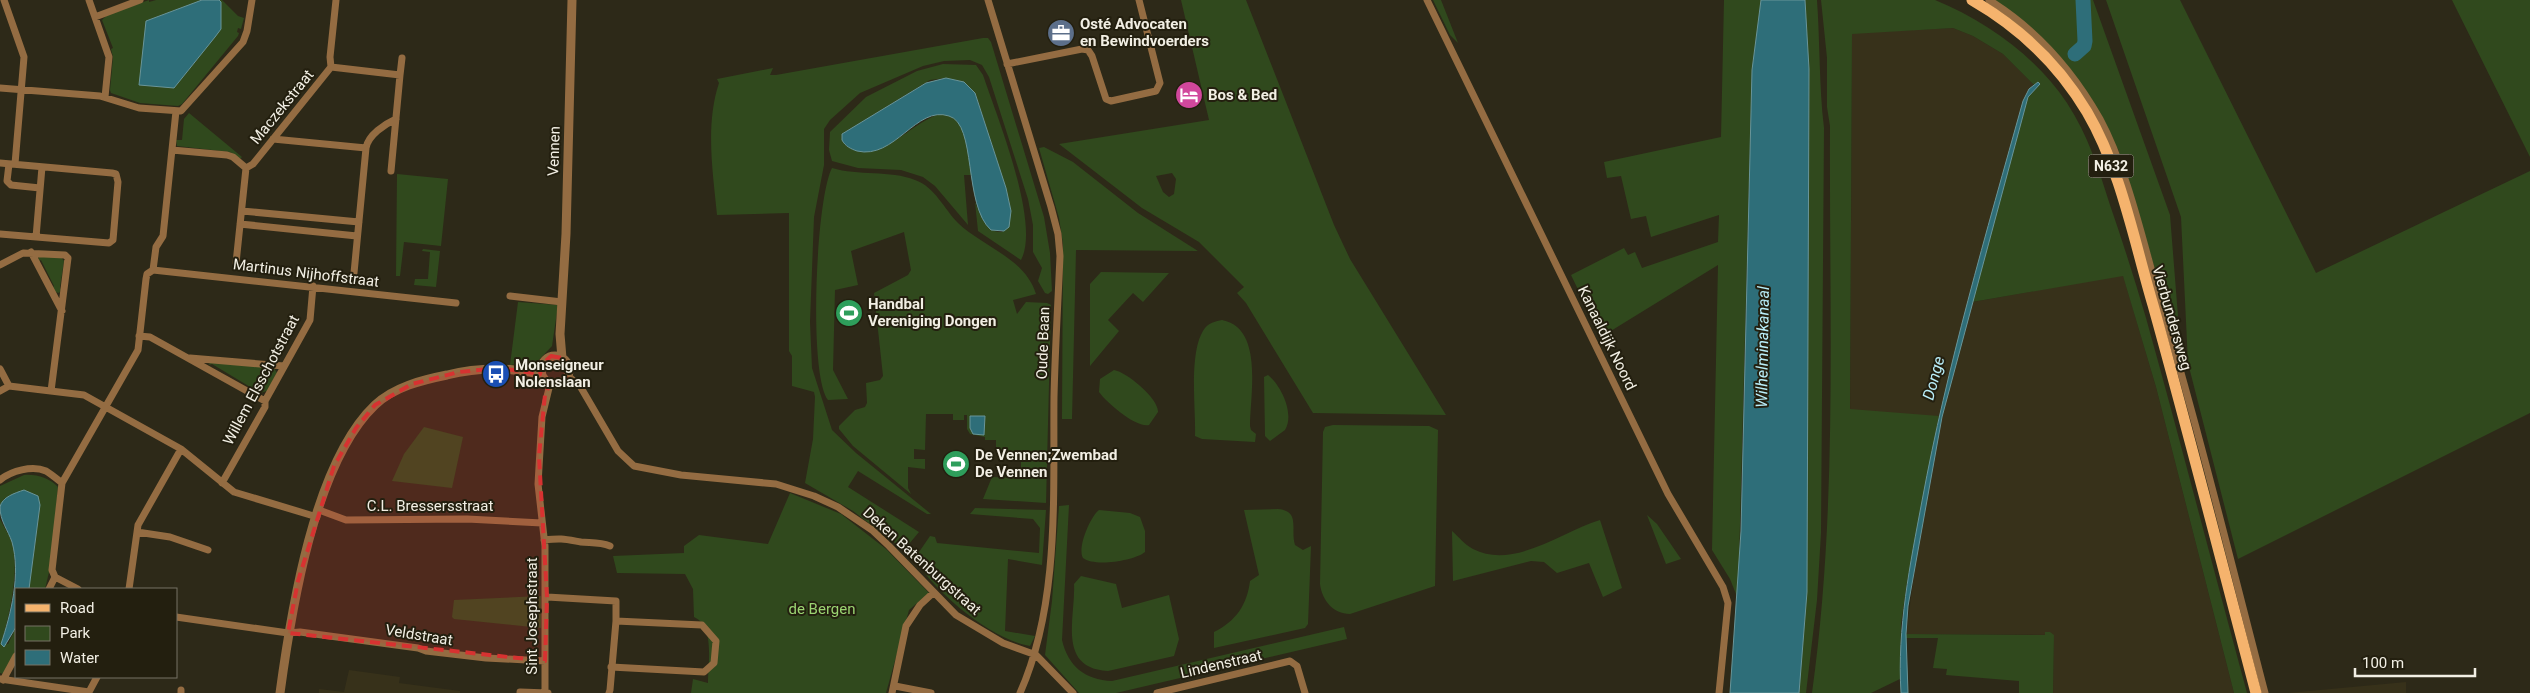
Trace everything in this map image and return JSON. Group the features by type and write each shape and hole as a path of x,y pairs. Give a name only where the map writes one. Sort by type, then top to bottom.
{"main road":[{"name":"Vierbundersweg","path":"1972,0 2014,28 2056,68 2086,111 2105,149 2165,331 2178,377 2233,588 2256,693"}],"street":[{"path":"4,0 24,57 22,90 12,164 7,181 11,185 40,188"},
{"path":"89,0 109,57 105,97"},
{"path":"95,16 140,0"},
{"path":"0,88 105,97 139,108 176,111 187,106 243,42 247,31 252,0"},
{"name":"Maczekstraat","path":"246,168 253,164 331,67 330,57 336,0"},
{"name":"Vennen","path":"562,358 560,334 572,0"},
{"name":"Oude Baan","path":"988,0 1054,215 1060,256 1051,541 1046,599 1036,655 1020,693"},
{"path":"1007,64 1082,49 1088,50 1092,56 1106,99 1111,101 1156,91 1160,83 1140,0"},
{"name":"Kanaaldijk Noord","path":"1427,0 1668,494 1723,587 1728,603 1719,693"},
{"name":"Vierbundersweg","path":"1989,0 2015,18 2043,42 2074,78 2101,121 2121,171 2165,331"},
{"path":"0,11 8,12"},
{"path":"391,171 402,58"},
{"path":"331,67 400,75"},
{"path":"76,588 55,577 52,570 62,483 138,350 146,279 153,270 156,247 163,236 176,111"},
{"path":"354,273 367,144 382,126 396,118"},
{"path":"273,139 366,148"},
{"path":"172,150 233,157 246,168 236,263"},
{"path":"0,163 116,174 118,182 111,242 0,234"},
{"path":"36,237 42,167"},
{"path":"242,210 359,222"},
{"path":"240,224 357,236"},
{"path":"31,252 62,311"},
{"path":"0,265 23,253 31,252 67,256 62,311 51,391"},
{"name":"Martinus Nijhoffstraat","path":"153,270 456,303"},
{"name":"Willem Elsschotstraat","path":"222,483 265,407 265,401 310,320 313,286"},
{"path":"510,296 562,302"},
{"name":"Vennen","path":"551,356 560,334"},
{"path":"139,336 150,337 265,401"},
{"path":"280,693 288,633 298,581 318,513 334,466 348,440 368,413 383,399 412,384 459,372 500,368 521,370 541,374 550,384 561,383 568,376 568,365 562,358 551,356 542,364 521,370"},
{"path":"188,358 284,366"},
{"path":"541,374 542,364"},
{"path":"0,369 9,386 0,391"},
{"name":"Deken Batenburgstraat","path":"568,376 580,386 618,451 634,466 681,475 766,482 814,496 844,511 872,530 956,615 975,628 1003,642 1036,655"},
{"name":"Sint Josephstraat","path":"545,693 547,597 544,540 538,484 544,401 550,384"},
{"name":"C.L. Bressersstraat","path":"9,386 84,395 181,449 222,483 240,495 346,520 493,520 542,523"},
{"path":"129,588 138,525 181,449"},
{"path":"0,480 20,470 33,469 45,471 62,483"},
{"path":"137,532 170,537 208,550"},
{"name":"Sint Josephstraat","path":"544,540 571,538 579,542 604,543 610,546"},
{"path":"50,588 55,577"},
{"name":"Vierbundersweg","path":"2233,588 2265,693"},
{"path":"931,693 894,690 906,626 920,605 933,593"},
{"path":"547,597 616,601 616,621 609,693"},
{"name":"Veldstraat","path":"178,617 288,633 300,632 468,656 545,661"},
{"path":"611,667 704,672 714,663 716,641 702,625 616,621"},
{"path":"1036,655 1073,693"},
{"path":"15,658 1,680 43,690 90,693 97,678"},
{"name":"Lindenstraat","path":"1157,693 1190,689 1290,661 1297,666 1305,693"},
{"path":"520,692 549,693"}],"highlighted area":[{"path":"551,356 562,358 568,365 566,380 549,386 545,395 539,456 547,597 545,661 288,633 298,581 334,466 356,428 375,405 412,384 459,372 500,368 540,374 542,364"}],"shaded area":[{"path":"1953,28 1973,36 2003,54 2034,85 2029,89 1967,303 2123,275 2156,387 2234,693 2053,693 2054,635 1906,634 1917,553 1942,417 1850,410 1852,33"},
{"path":"349,670 400,677 399,683 460,691 460,693 319,693 319,689 344,692"},
{"path":"2406,682 2406,693 2288,693"}],"green space":[{"path":"149,0 149,2 156,0 202,0 146,21 174,88 215,37 221,2 219,0 222,0 238,16 244,18 241,29 238,28 238,36 182,104 178,106 140,103 111,93 110,90 113,57 111,49 113,48 102,20 107,15"},
{"path":"1181,0 1246,0 1334,225 1350,259 1446,415 1313,413 1246,303 1237,293 1244,287 1199,242 1142,208 1059,144 1209,120","holes":["1172,173 1176,179 1174,194 1169,197 1163,192 1156,176"]},
{"path":"1433,0 1441,0 1458,43 1450,35"},
{"path":"1724,0 1761,0 1752,70 1738,599 1730,579 1712,550 1718,265 1601,337 1571,275 1624,248 1628,255 1635,252 1642,268 1718,242 1719,215 1651,237 1646,216 1631,219 1621,176 1607,178 1604,162 1721,137"},
{"path":"1805,0 1817,0 1824,128 1821,533 1817,600 1806,693 1799,693 1807,592 1809,69"},
{"path":"1821,0 1935,0 1973,19 2009,42 2040,70 2067,103 2081,128 2102,179 2138,290 2247,693 2234,693 2156,387 2123,276 1972,302 2028,97 2040,84 2038,82 2034,85 2003,54 1973,36 1953,28 1852,34 1850,409 1939,416 1907,582 1901,624 1900,679 1871,693 1812,693 1826,552 1831,339 1830,126 1827,107 1827,58"},
{"path":"1994,0 2093,0 2170,215 2178,316 2172,319 2169,317 2118,149"},
{"path":"2106,0 2180,0 2316,273 2530,171 2530,413 2238,559 2188,363 2181,217"},
{"path":"2452,0 2530,0 2530,157"},
{"path":"988,38 991,42 1044,217 1050,253 1052,291 1048,294 1045,293 1038,281 1042,268 1033,252 1033,225 1028,199 989,77 982,65 970,60 944,61 923,66 860,93 830,120 824,129 824,165 814,217 810,322 812,368 832,430 856,453 931,514 927,514 858,471 848,487 919,532 904,550 853,511 805,483 813,439 815,397 814,392 792,386 792,356 789,351 789,213 717,215 711,132 712,115 719,83 717,79 773,68 770,75 776,75"},
{"path":"943,64 976,65 983,75 1006,141 1021,195 1026,243 1021,260 978,231 975,202 984,222 996,231 1002,232 1011,211 1006,188 976,95 964,82 946,78 930,80 842,134 842,136 843,142 849,147 864,151 880,148 926,120 940,114 951,115 961,126 968,150 971,175 964,175 968,225 935,186 923,177 901,170 858,168 832,161 829,150 830,132 866,97 917,71"},
{"path":"189,113 242,157 240,159 230,152 177,146 176,140 182,140 184,119"},
{"path":"1044,147 1073,162 1138,213 1198,251 1076,250 1072,419 1062,419 1063,244 1059,218 1039,148"},
{"path":"832,168 852,172 895,175 922,183 934,193 958,223 1013,262 1031,282 1036,294 1013,300 1017,314 1026,302 1047,303 1051,305 1046,503 983,499 992,477 1021,478 1021,452 996,451 996,440 985,440 985,437 970,434 967,429 967,415 964,415 964,420 953,420 953,414 926,414 925,450 914,449 914,459 925,459 925,469 908,467 908,488 911,494 853,446 839,429 839,426 855,410 865,407 867,403 866,383 880,380 883,376 874,293 908,275 911,270 904,232 851,251 858,285 835,290 833,370 848,399 828,400 822,384 818,357 816,286 822,213 826,186"},
{"path":"397,174 448,179 441,246 404,242 400,276 396,276"},
{"path":"423,249 440,251 436,287 414,285 415,279 428,279 430,252 422,251"},
{"path":"38,256 61,257 64,261 61,290 59,293 55,292 54,286"},
{"path":"1101,272 1169,273 1143,302 1133,293 1108,320 1119,331 1090,366 1090,284"},
{"path":"518,302 558,305 552,346 537,362 510,365"},
{"path":"1222,320 1235,326 1244,336 1249,349 1252,364 1250,426 1251,430 1256,434 1255,442 1202,439 1195,436 1194,380 1196,350 1205,328 1213,322"},
{"path":"210,362 274,368 277,373 267,391 260,393 212,364 209,365"},
{"path":"1114,370 1134,381 1153,400 1158,412 1149,425 1143,425 1130,419 1108,402 1099,392 1100,379"},
{"path":"1268,375 1282,393 1288,416 1285,430 1270,441 1265,436 1264,377"},
{"path":"1333,425 1429,426 1438,430 1435,586 1350,614 1338,612 1326,601 1320,584 1323,432 1325,427"},
{"path":"424,427 463,437 452,488 392,481 404,454"},
{"path":"24,475 34,475 51,481 58,487 51,564 45,588 29,588 40,505 5,498 0,506 0,486"},
{"name":"de Bergen","path":"790,493 841,514 886,549 929,593 909,610 886,693 691,693 693,679 708,683 709,646 705,628 694,617 693,589 685,574 617,573 613,556 684,553 684,546 699,535 768,544"},
{"path":"1069,505 1062,640 1073,664 1079,670 1094,678 1112,681 1344,627 1347,639 1116,693 1079,693 1045,655 1052,601 1059,506"},
{"path":"975,508 1046,510 1042,565 1008,559 1005,631 1035,636 1030,646 999,635 966,613 937,587 916,561 917,555 930,536 935,537 937,543 1039,553 1040,528 1033,519 970,514"},
{"path":"1278,509 1290,513 1292,517 1295,545 1303,550 1311,546 1308,624 1305,628 1214,648 1214,632 1228,623 1239,611 1246,598 1250,581 1259,575 1244,510"},
{"path":"1099,510 1130,513 1140,517 1145,531 1145,552 1132,558 1114,562 1088,561 1083,558 1082,547 1085,533"},
{"path":"1647,515 1657,524 1681,559 1666,564"},
{"path":"0,519 11,540 15,563 13,592 1,644 8,644 15,629 15,651 4,674 0,673"},
{"path":"1600,520 1622,588 1603,597 1589,563 1557,573 1544,562 1531,561 1453,581 1452,531 1473,549 1488,554 1504,555 1537,547"},
{"path":"1081,576 1116,584 1122,608 1169,595 1179,639 1174,656 1108,671 1092,668 1081,661 1075,651 1072,625 1074,584"},
{"path":"541,596 541,628 454,619 452,617 454,600"},
{"path":"2045,632 2050,632 2054,635 2053,693 2019,693 2019,681 1946,675 1947,669 1933,668 1938,638 1906,638 1906,634 2045,635"}],"water":[{"path":"202,0 219,0 221,2 221,29 174,88 139,85 146,21"},
{"name":"Wilhelminakanaal","path":"1761,0 1805,0 1809,69 1807,592 1799,693 1730,693 1741,531 1752,70"},
{"path":"946,78 964,82 975,93 1006,188 1011,211 1009,227 1004,231 991,230 982,218 977,203 963,134 958,122 949,116 937,115 926,118 883,148 871,152 857,151 846,146 842,140 842,134 926,83"},
{"path":"2038,82 2040,84 2028,97 1942,417 1908,606 1906,634 1908,693 1901,693 1901,645 1905,597 1943,400 1968,300 2023,101 2029,89"},
{"path":"970,416 985,416 984,435 973,434 970,428"},
{"path":"24,490 38,496 40,505 29,588 15,588 15,629 4,647 1,644 14,594 15,554 0,512 0,507 6,498"}],"waterway":[{"name":"Donge","path":"2075,54 2084,46 2085,41 2083,0"}],"place":[{"name":"Osté Advocaten en Bewindvoerders","path":"1061,33"},
{"name":"Bos & Bed","path":"1189,95"},
{"name":"Handbal Vereniging Dongen","path":"849,313"},
{"name":"Monseigneur Nolenslaan","path":"496,374"},
{"name":"De Vennen;Zwembad De Vennen","path":"956,464"}]}
